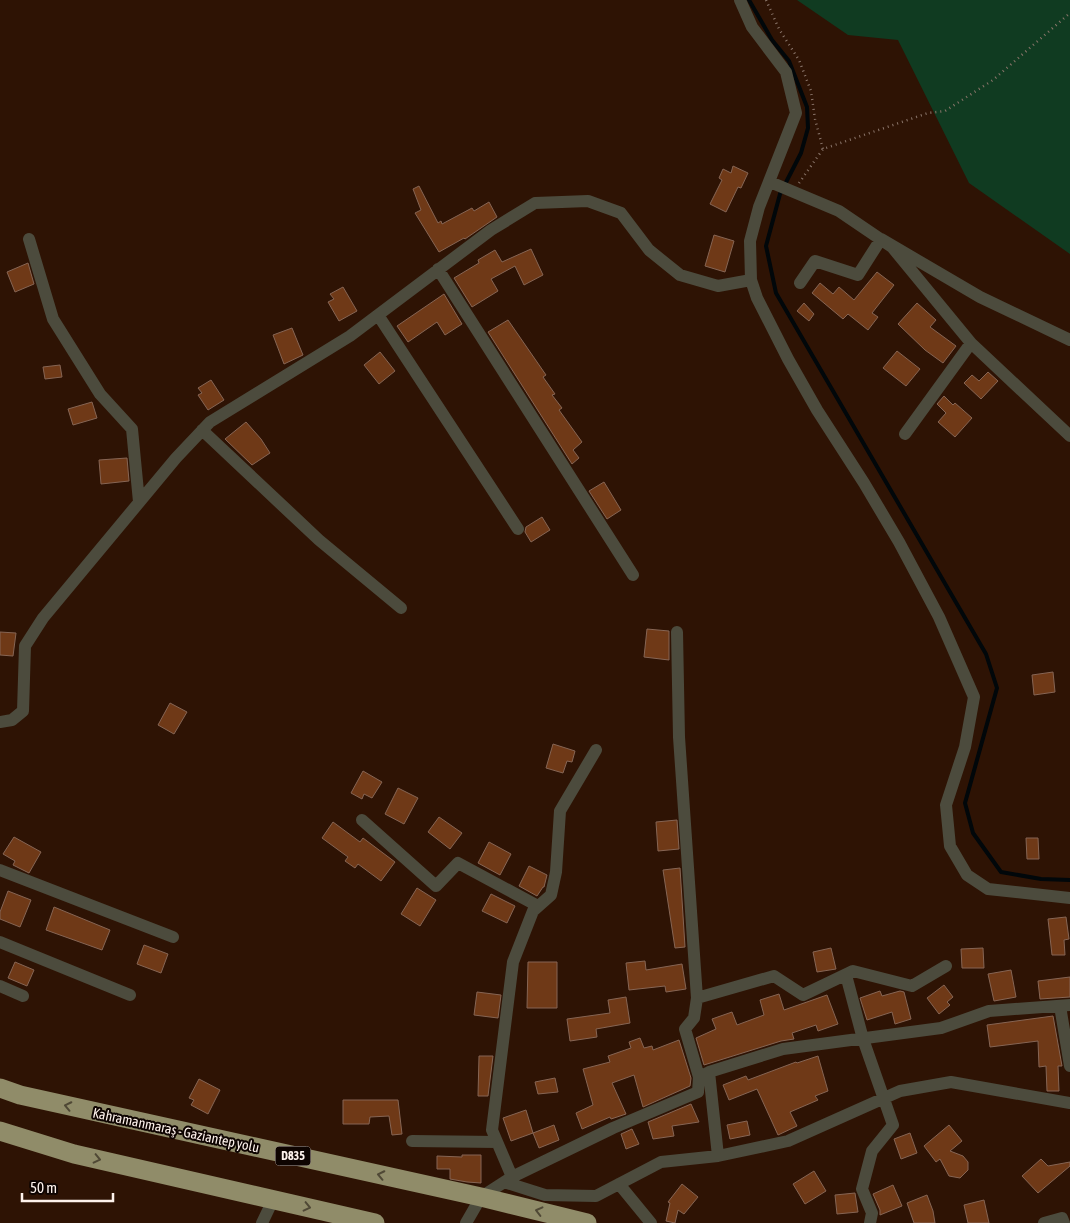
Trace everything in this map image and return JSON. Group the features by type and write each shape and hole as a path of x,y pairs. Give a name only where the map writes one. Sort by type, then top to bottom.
{"highway":[{"name":"Kahramanmaraş - Gaziantep yolu","path":"0,1088 20,1095 481,1197 587,1223"},
{"path":"0,1131 74,1154 375,1223"}],"street":[{"path":"740,0 752,27 786,72 796,113 759,208 750,241 750,280 757,298 803,385 898,542 939,617 974,697 965,747 946,805 950,846 967,875 988,889 1070,898"},
{"path":"770,182 839,211 892,247 971,343 1070,436"},
{"path":"0,722 12,720 22,711 25,646 43,618 176,458 210,422 350,336 491,230 535,203 588,200 621,213 649,250 680,275 718,286 750,280"},
{"path":"29,239 53,319 100,394 132,429 139,502"},
{"path":"800,283 815,261 858,274 880,239"},
{"path":"880,239 980,297 1070,340"},
{"path":"438,269 633,575"},
{"path":"378,315 518,529"},
{"path":"905,434 971,343"},
{"path":"202,430 319,540 401,608"},
{"path":"677,632 679,737 697,998 694,1018 685,1029 704,1074 718,1156"},
{"path":"508,1179 492,1130 513,962 533,911 551,896 556,872 560,811 596,750"},
{"path":"362,820 436,886 458,863 538,906"},
{"path":"0,870 173,937"},
{"path":"0,942 130,995"},
{"path":"697,998 774,976 803,995 853,971 912,986 946,966"},
{"path":"846,975 863,1039 893,1125 872,1151 862,1189 872,1212 870,1223"},
{"path":"0,986 23,996"},
{"path":"704,1074 783,1049 941,1028 989,1011 1065,1006 1070,1066"},
{"path":"466,1223 481,1197 508,1179 613,1128 698,1092 704,1074"},
{"path":"508,1179 545,1195 596,1196 661,1162 718,1156 788,1142 900,1091 951,1082 1070,1103"},
{"path":"412,1141 497,1142"},
{"path":"619,1184 651,1223"},
{"path":"262,1223 273,1200"},
{"path":"1044,1223 1062,1218 1064,1223"}],"path":[{"path":"793,191 823,149 945,110 993,80 1070,13"}],"green space":[{"path":"797,0 1070,0 1070,254 969,183 898,40 848,35"}],"building":[{"path":"733,166 748,173 741,188 738,187 726,212 710,204 722,180 719,178 723,169 731,173"},
{"path":"419,186 438,223 441,221 442,224 472,208 474,211 489,202 497,217 465,239 439,252 415,213 421,210 413,189"},
{"path":"714,235 734,241 725,272 705,266"},
{"path":"531,249 543,275 524,285 515,266 491,279 498,291 472,307 454,278 479,263 478,260 495,250 502,262"},
{"path":"28,263 34,284 15,292 7,272"},
{"path":"877,272 894,285 872,313 878,317 868,330 848,314 843,319 812,293 820,283 833,294 839,287 854,300"},
{"path":"343,287 357,311 339,321 328,302 334,299 330,294"},
{"path":"444,294 462,324 445,335 437,322 408,342 397,326"},
{"path":"804,303 814,314 809,321 797,311"},
{"path":"917,303 936,320 930,327 956,346 943,363 925,350 898,324"},
{"path":"508,320 546,375 543,377 555,394 552,395 562,408 559,410 582,442 573,450 579,458 572,464 488,332"},
{"path":"292,328 303,355 284,364 273,335"},
{"path":"897,351 920,369 906,386 883,368"},
{"path":"380,352 395,371 379,384 364,365"},
{"path":"60,365 62,377 45,379 43,367"},
{"path":"988,372 998,381 981,399 964,383 972,375 979,381"},
{"path":"211,380 224,400 208,410 198,395 202,393 198,388"},
{"path":"944,396 953,405 955,403 972,418 955,437 938,422 946,413 937,404"},
{"path":"92,402 97,418 73,425 68,409"},
{"path":"246,422 270,453 252,465 225,439"},
{"path":"127,458 129,481 101,484 99,460"},
{"path":"604,482 621,510 607,519 589,491"},
{"path":"542,517 550,530 531,542 525,532 526,527"},
{"path":"647,629 669,631 669,660 644,657"},
{"path":"0,632 16,633 13,656 0,655"},
{"path":"1053,672 1055,692 1034,695 1032,675"},
{"path":"170,703 187,712 174,734 158,725"},
{"path":"553,744 575,751 572,762 567,761 563,773 546,768"},
{"path":"363,771 382,782 372,798 364,794 362,799 351,793"},
{"path":"398,788 418,798 404,824 385,814"},
{"path":"439,817 462,833 450,849 428,832"},
{"path":"677,820 679,849 658,851 656,822"},
{"path":"333,822 360,842 363,838 395,862 381,881 358,864 355,868 345,861 348,857 322,838"},
{"path":"14,837 41,852 29,873 13,865 15,861 3,854"},
{"path":"1026,838 1038,838 1039,859 1027,859"},
{"path":"489,842 511,854 500,875 478,863"},
{"path":"529,866 547,875 544,887 537,896 519,886"},
{"path":"680,868 685,947 675,948 663,870"},
{"path":"417,888 436,900 420,926 401,914"},
{"path":"8,891 31,900 20,927 0,919 0,912"},
{"path":"491,894 515,906 507,923 482,911"},
{"path":"54,907 110,930 102,950 46,930"},
{"path":"1066,917 1069,939 1064,940 1065,955 1052,955 1048,919"},
{"path":"144,945 168,954 161,973 137,964"},
{"path":"831,948 836,969 817,972 813,952"},
{"path":"983,948 984,968 962,968 961,949"},
{"path":"645,961 646,970 682,964 686,989 666,992 665,986 629,990 626,963"},
{"path":"15,962 34,970 27,986 8,978"},
{"path":"528,962 557,962 557,1008 527,1008"},
{"path":"1011,970 1016,997 994,1001 988,974"},
{"path":"1070,977 1070,997 1040,999 1038,981"},
{"path":"944,985 953,997 947,1002 950,1005 939,1014 927,998"},
{"path":"880,991 882,996 900,991 904,992 911,1019 895,1024 892,1012 867,1020 860,998"},
{"path":"477,992 501,995 498,1018 474,1015"},
{"path":"779,994 784,1010 827,995 838,1024 818,1031 816,1025 792,1033 794,1039 781,1041 704,1065 696,1038 716,1029 712,1019 732,1012 737,1025 764,1015 760,1000"},
{"path":"626,997 630,1023 596,1029 597,1037 570,1041 567,1019 610,1013 608,1000"},
{"path":"1053,1016 1062,1066 1058,1066 1059,1091 1047,1091 1046,1066 1039,1067 1038,1041 990,1047 987,1025"},
{"path":"640,1038 644,1048 652,1046 653,1050 679,1040 691,1078 690,1086 643,1107 634,1075 612,1083 626,1114 611,1119 610,1117 582,1129 576,1113 593,1105 583,1069 610,1062 608,1056 631,1048 629,1042"},
{"path":"479,1056 493,1056 488,1096 478,1096"},
{"path":"818,1056 828,1091 815,1096 818,1100 790,1112 797,1126 778,1135 757,1089 729,1100 723,1085 746,1076 748,1080"},
{"path":"555,1078 558,1092 538,1094 535,1082"},
{"path":"199,1079 220,1090 208,1114 191,1105 194,1100 189,1098"},
{"path":"343,1100 398,1100 402,1134 392,1135 389,1116 370,1117 369,1124 343,1124"},
{"path":"691,1104 699,1122 672,1126 674,1136 653,1139 648,1122"},
{"path":"526,1110 533,1133 511,1141 503,1118"},
{"path":"747,1121 750,1135 730,1139 727,1125"},
{"path":"554,1125 559,1140 539,1148 533,1133"},
{"path":"949,1125 962,1141 950,1151 963,1156 968,1162 968,1170 960,1178 949,1176 940,1159 936,1162 924,1146"},
{"path":"632,1129 639,1144 626,1149 621,1134"},
{"path":"910,1133 917,1153 901,1159 894,1139"},
{"path":"462,1155 481,1155 481,1183 450,1179 450,1169 437,1169 437,1156 462,1157"},
{"path":"1041,1159 1048,1166 1070,1162 1070,1166 1038,1193 1022,1176"},
{"path":"814,1171 826,1191 805,1204 793,1184"},
{"path":"682,1184 698,1197 684,1214 678,1210 675,1223 666,1221 670,1203 668,1202"},
{"path":"893,1185 902,1206 880,1215 880,1210 873,1194"},
{"path":"855,1193 858,1212 837,1214 835,1195"},
{"path":"927,1195 935,1223 914,1223 907,1203"},
{"path":"984,1200 989,1223 968,1223 964,1205"}],"waterway":[{"path":"749,0 772,40 789,61 807,107 808,128 801,153 780,194 766,246 776,293 986,654 997,688 965,803 973,833 1001,872 1041,879 1070,880"}]}
